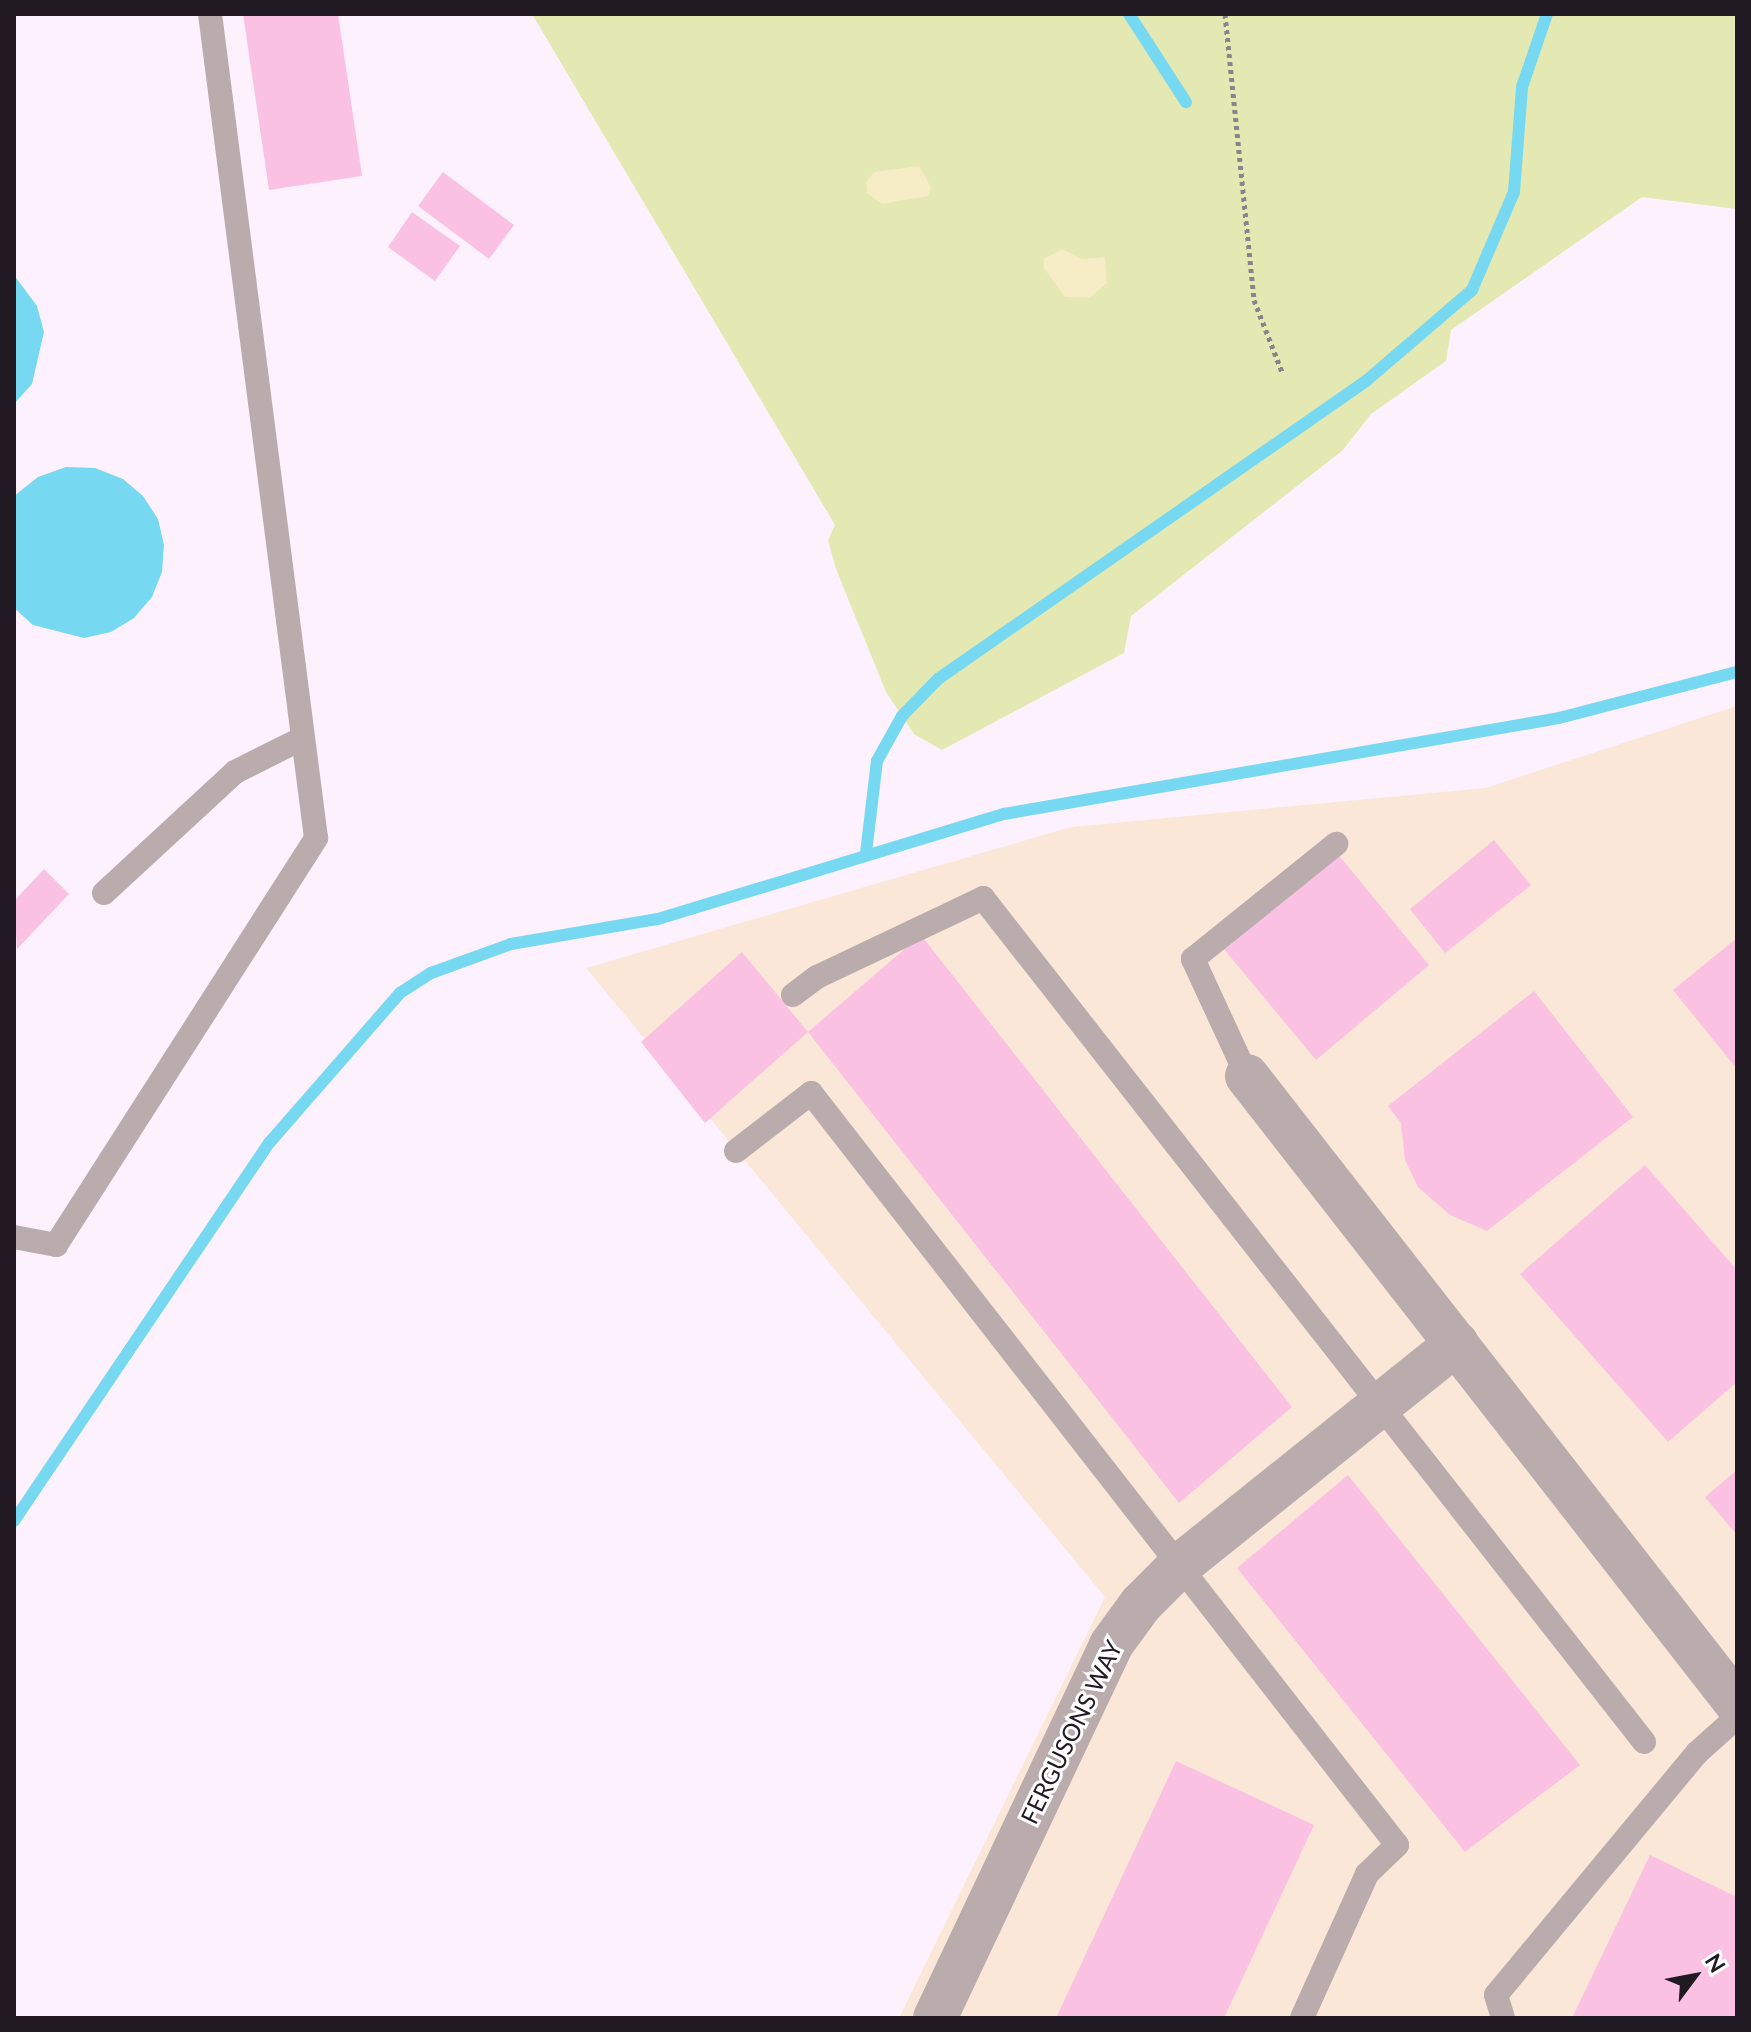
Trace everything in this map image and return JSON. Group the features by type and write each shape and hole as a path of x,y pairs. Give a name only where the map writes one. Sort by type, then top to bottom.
{"street":[{"path":"1247,1076 1737,1704"},
{"name":"FERGUSONS WAY","path":"935,2018 1111,1645 1179,1566 1457,1343"}],"lane":[{"path":"14,1237 56,1245 316,838 210,14"},
{"path":"104,893 235,772 303,738"},
{"path":"1247,1076 1193,959 1336,844"},
{"path":"793,995 817,977 983,898 1644,1742"},
{"path":"736,1151 811,1093 1397,1845 1367,1874 1302,2018"},
{"path":"1503,2018 1496,1995 1697,1753 1737,1717"}],"path":[{"path":"1225,14 1254,300 1282,372"}],"shaded area":[{"path":"1737,706 1737,2018 899,2018 1105,1597 586,968 1071,827 1485,788"}],"green space":[{"path":"532,14 1737,14 1737,209 1642,197 1451,330 1446,361 1371,414 1343,450 1131,616 1124,653 942,750 914,734 886,692 836,569 828,540 835,525"}],"sand":[{"path":"919,166 931,187 928,196 882,204 867,193 866,182 874,172"},
{"path":"1062,249 1083,259 1105,257 1107,283 1090,298 1065,297 1043,267 1044,259"}],"water":[{"path":"14,275 37,306 44,332 32,384 14,404"},
{"path":"66,467 95,468 123,479 143,496 158,519 164,545 162,572 152,597 134,618 111,632 84,638 33,625 14,608 14,496 38,477"}],"building":[{"path":"243,14 338,14 362,176 269,190"},
{"path":"443,172 514,225 489,259 418,206"},
{"path":"412,212 460,246 435,281 388,247"},
{"path":"1494,840 1531,885 1445,953 1410,909"},
{"path":"1337,853 1429,965 1316,1060 1223,948"},
{"path":"44,869 69,894 17,949 14,901"},
{"path":"921,935 1292,1407 1179,1503 808,1032"},
{"path":"1737,938 1737,1069 1673,990"},
{"path":"742,952 808,1032 705,1123 641,1042"},
{"path":"1534,991 1633,1117 1487,1231 1450,1215 1418,1187 1405,1160 1401,1123 1388,1106"},
{"path":"1645,1165 1737,1270 1737,1382 1668,1442 1520,1274"},
{"path":"1737,1470 1737,1535 1705,1497"},
{"path":"1348,1475 1580,1765 1465,1852 1237,1568"},
{"path":"1176,1761 1314,1825 1224,2018 1056,2018"},
{"path":"1650,1855 1737,1897 1737,2018 1572,2018"}],"waterway":[{"path":"1129,14 1186,102"},
{"path":"866,853 877,761 902,716 938,679 1366,381 1472,290 1514,192 1522,87 1547,14"},
{"path":"14,1521 270,1142 400,993 431,973 511,944 658,919 1004,814 1559,718 1737,672"}]}
